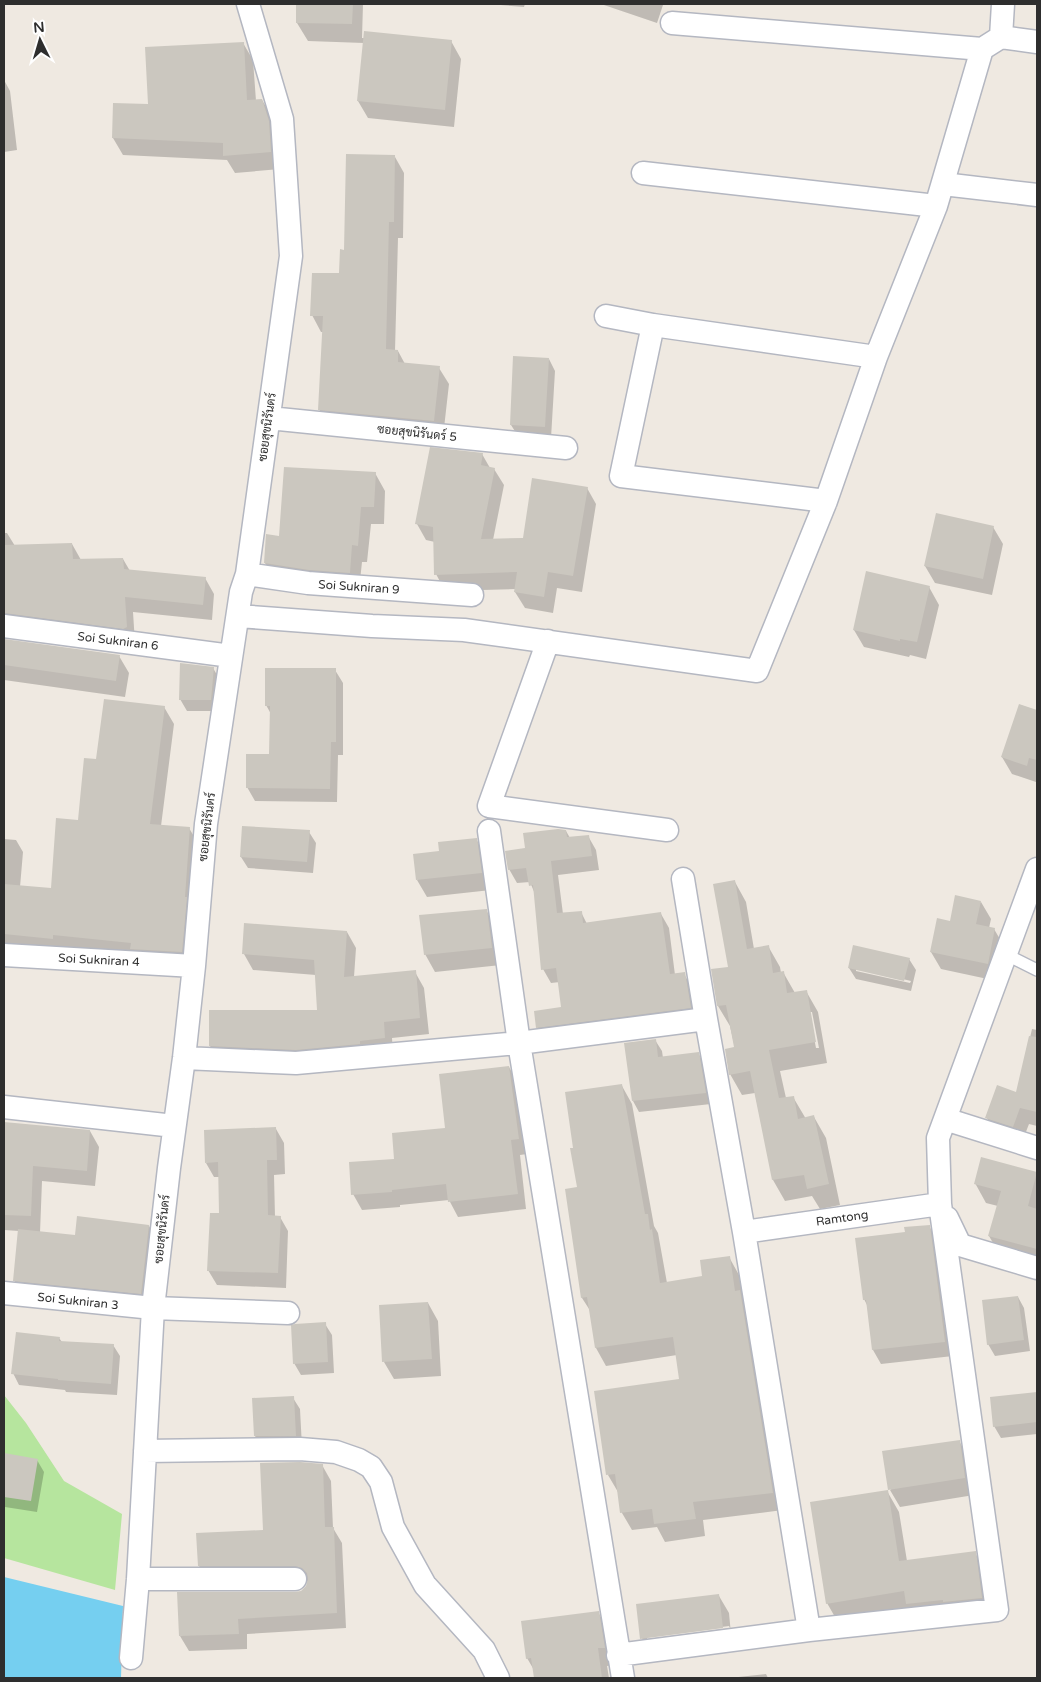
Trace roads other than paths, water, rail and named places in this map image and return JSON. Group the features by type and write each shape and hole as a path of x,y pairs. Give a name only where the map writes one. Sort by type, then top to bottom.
{"street":[{"name":"ซอยสุขนิรันดร์","path":"131,1658 138,1579 153,1308 174,1126 184,1058 206,824 241,592 247,574 291,256 282,119 248,4"},
{"path":"1001,37 1003,4"},
{"path":"672,23 982,50 1001,37 1037,42"},
{"path":"238,616 372,626 464,630 757,671 826,500 876,357 936,206 982,50"},
{"path":"643,173 936,206"},
{"path":"943,184 1037,195"},
{"path":"606,316 653,325 876,357"},
{"path":"653,325 621,476 826,500"},
{"name":"ซอยสุขนิรันดร์ 5","path":"269,418 566,448"},
{"name":"Soi Sukniran 9","path":"247,574 308,583 472,595"},
{"name":"Soi Sukniran 6","path":"4,626 231,656"},
{"path":"548,641 489,806 667,830"},
{"path":"489,831 518,1043 623,1678"},
{"path":"618,1654 809,1630 997,1610 940,1204 938,1138 1037,869"},
{"path":"683,878 744,1232 809,1630"},
{"name":"Soi Sukniran 4","path":"4,955 194,966"},
{"path":"184,1058 296,1063 518,1043 706,1019"},
{"path":"4,1107 174,1126"},
{"path":"945,1119 1037,1148"},
{"path":"940,1204 960,1245 1037,1268"},
{"name":"Ramtong","path":"744,1232 940,1204"},
{"name":"Soi Sukniran 3","path":"4,1293 153,1308 288,1313"},
{"path":"145,1451 300,1449 336,1452 359,1460 371,1467 381,1482 393,1527 411,1562 426,1585 484,1650 498,1678"},
{"path":"138,1579 295,1580"}],"lane":[{"path":"1005,954 1037,970"}],"water":[{"path":"4,1577 123,1606 121,1678 4,1678"}]}
